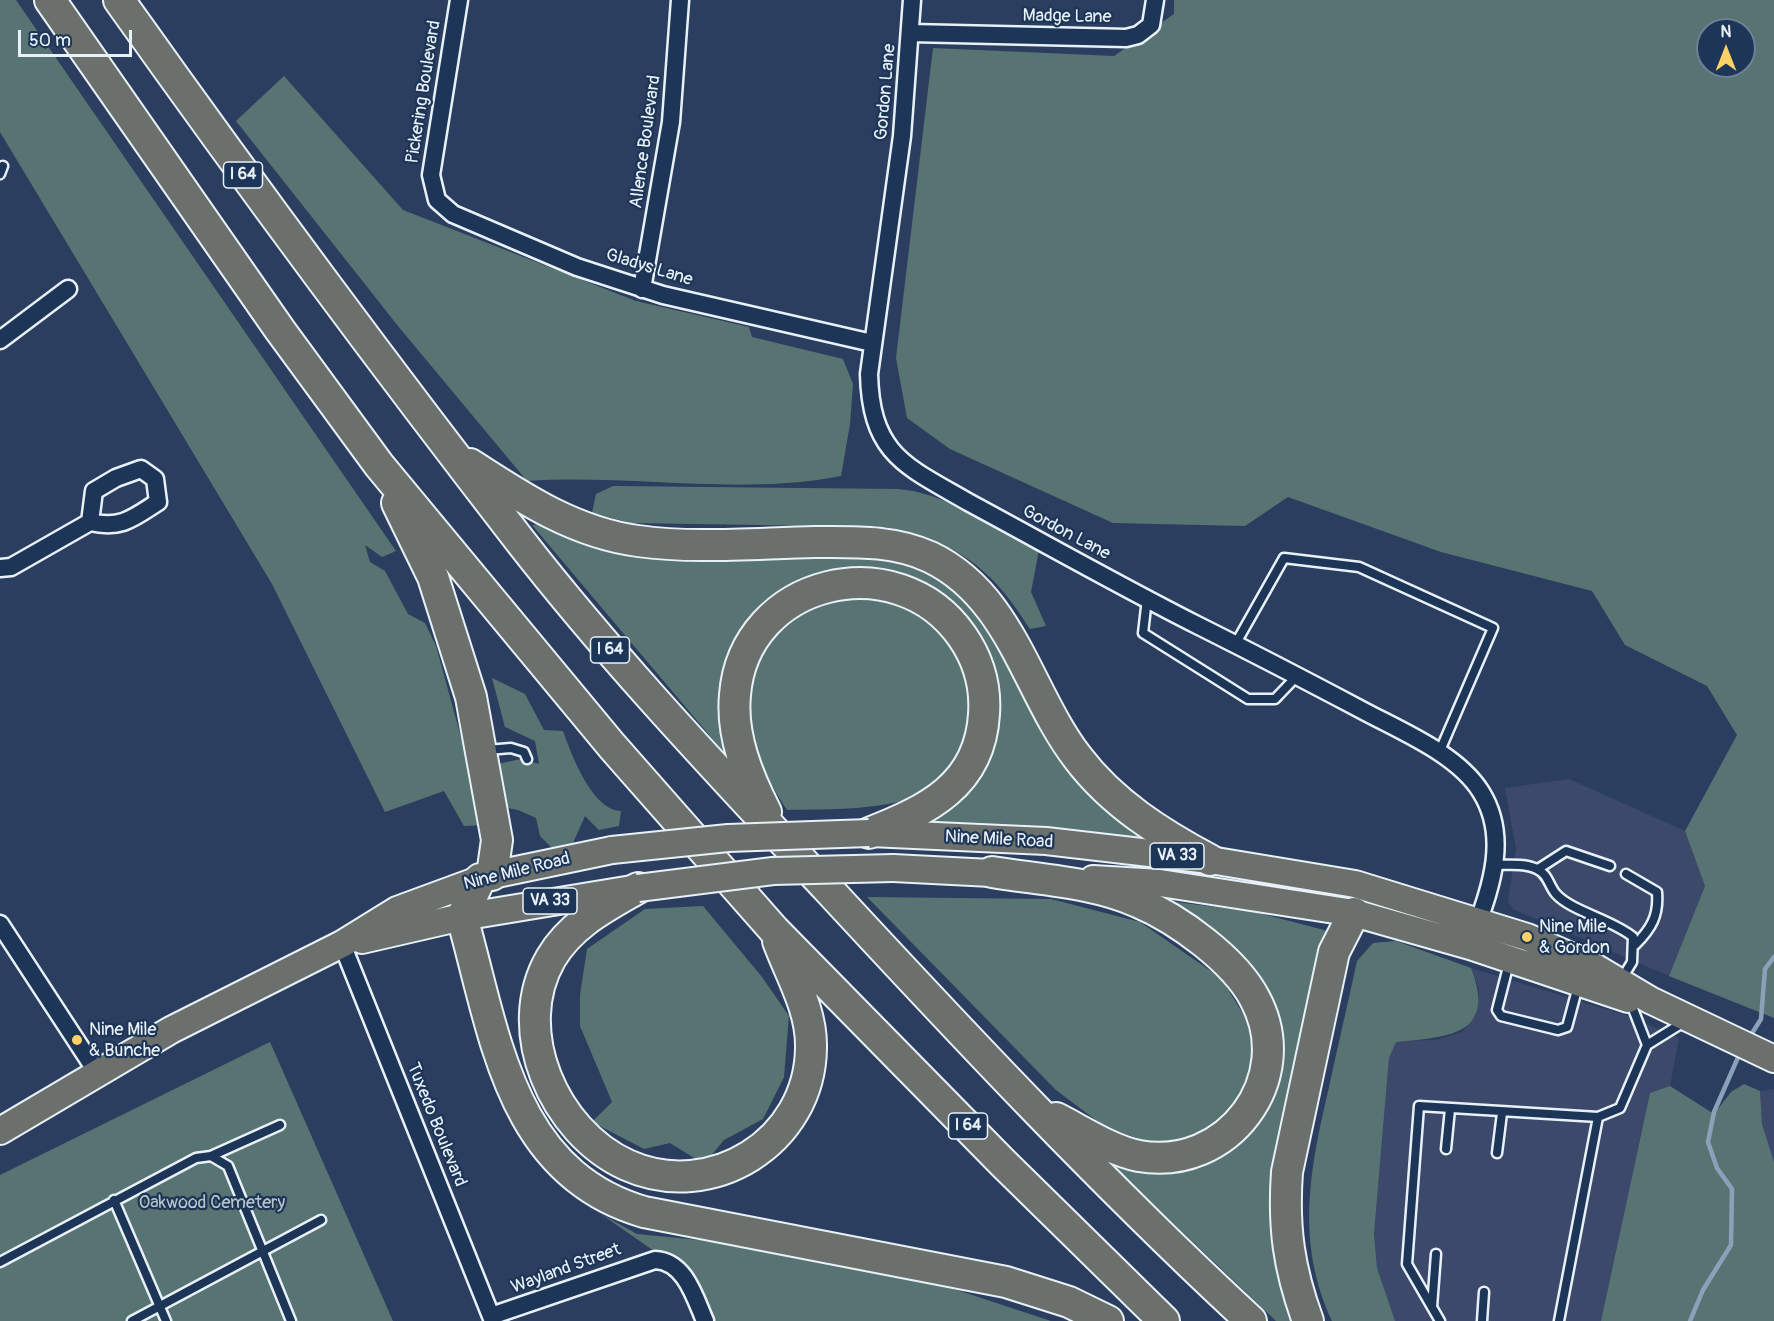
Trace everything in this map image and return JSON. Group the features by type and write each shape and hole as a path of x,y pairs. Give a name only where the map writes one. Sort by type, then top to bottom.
{"highway":[{"name":"I 64","path":"50,0 280,330 379,465 612,746 774,930 1003,1163 1164,1321"},
{"name":"I 64","path":"119,0 267,208 522,543 639,685 939,1009 1119,1195 1251,1321"},
{"path":"456,455 563,520 615,537 656,543 866,542 907,548 938,561 960,575 985,599 1004,627 1057,727 1085,767 1133,812 1169,837 1210,860"},
{"path":"379,465 433,577 471,697 497,840 486,877 462,917 507,1077 532,1130 554,1157 577,1179 607,1198 644,1212 1006,1282 1069,1302 1108,1321"},
{"path":"777,834 758,796 741,753 734,710 740,669 753,641 783,608 825,587 858,582 900,589 919,598 944,615 957,628 975,658 984,695 983,725 979,743 960,778 929,807 869,833"},
{"path":"992,872 1115,892 1141,903 1177,924 1219,955 1237,973 1256,1000 1268,1040 1264,1081 1252,1108 1229,1134 1196,1152 1176,1157 1138,1155 1114,1148 1036,1108"},
{"path":"638,888 580,924 552,957 536,997 534,1029 539,1056 547,1078 564,1109 584,1134 603,1151 645,1171 672,1176 698,1176 736,1165 766,1146 793,1112 807,1080 811,1036 803,1002 774,930"},
{"path":"1308,1321 1296,1289 1287,1245 1284,1208 1287,1172 1334,952 1354,913"}],"main road":[{"name":"Nine Mile Road","path":"0,1131 236,996 342,944 397,910 486,877 612,850 728,838 869,833 1046,841 1210,860 1355,885 1478,921 1527,937 1591,965 1633,994"},
{"name":"Nine Mile Road","path":"342,944 462,917 638,888 773,871 893,868 992,872 1161,884 1354,913 1470,946 1579,982 1633,994 1690,1018 1755,1050"}],"street":[{"name":"Pickering Boulevard","path":"433,191 431,175 459,0"},
{"name":"Allence Boulevard","path":"642,289 671,122 680,0"},
{"name":"Gordon Lane","path":"912,0 896,189 869,374 872,413 880,435 900,460 968,502 1236,643 1457,764 1485,798 1494,819 1495,865 1470,946"},
{"name":"Madge Lane","path":"911,33 1126,38 1138,35 1151,25 1155,0"},
{"name":"Gladys Lane","path":"433,191 437,200 453,214 578,267 642,289 872,343"},
{"path":"0,340 68,289"},
{"path":"0,568 11,567 90,522"},
{"path":"0,924 98,1074"},
{"name":"Tuxedo Boulevard","path":"342,944 492,1319"},
{"name":"Wayland Street","path":"492,1319 655,1260 662,1260 680,1271 694,1294 705,1321"}],"lane":[{"path":"1236,643 1284,558 1359,567 1493,628 1439,753"},
{"path":"1147,598 1143,633 1248,699 1275,699 1297,676"},
{"path":"480,751 512,747 524,752 527,759"},
{"path":"1538,869 1566,851 1610,866"},
{"path":"1495,865 1526,866 1538,869 1557,894 1623,929 1633,937 1635,945 1632,962 1633,994 1647,1045"},
{"path":"1626,874 1657,892 1658,909 1650,931 1635,945"},
{"path":"1510,960 1497,1010 1501,1016 1558,1030 1567,1027 1579,982"},
{"path":"1440,1321 1407,1264 1419,1106 1502,1113 1598,1117 1620,1108 1647,1045 1690,1018"},
{"path":"1446,1149 1450,1109"},
{"path":"1497,1153 1502,1113"},
{"path":"1558,1321 1598,1117"},
{"path":"0,1262 196,1158 212,1156 280,1125"},
{"path":"212,1156 228,1166 291,1321"},
{"path":"114,1200 166,1321"},
{"path":"132,1321 321,1220"},
{"path":"1432,1308 1436,1254"},
{"path":"1482,1321 1484,1292"}],"shaded area":[{"path":"1569,779 1685,831 1705,886 1669,976 1513,909 1508,901 1516,849 1505,788"},
{"path":"1471,968 1628,1016 1679,1038 1670,1086 1650,1093 1601,1321 1395,1321 1389,1306 1377,1268 1374,1234 1389,1058 1396,1041 1436,1040 1462,1032 1476,1015 1479,989"},
{"path":"1774,1089 1774,1162 1762,1124 1760,1091"}],"green space":[{"path":"0,0 16,0 396,551 382,557 365,545 370,562 385,571 408,614 425,623 436,646 485,825 464,826 444,791 385,812 272,584 0,132"},
{"path":"1174,0 1774,0 1774,1018 1669,976 1705,886 1685,831 1737,735 1707,686 1625,645 1592,591 1441,552 1288,497 1245,526 1113,523 950,449 907,418 896,358 933,48 1114,56 1174,14"},
{"path":"284,76 403,210 636,301 749,327 752,337 843,359 853,384 850,424 841,476 802,482 724,485 605,480 527,481 398,326 236,121"},
{"path":"613,486 898,489 934,497 970,513 1039,550 1031,592 1046,626 1030,629 1001,589 970,561 953,550 911,533 886,527 631,523 592,513 596,494"},
{"path":"548,523 896,555 957,587 1156,842 1023,827 918,823 955,799 983,645 879,576 866,571 844,570 830,573 780,592 759,608 743,627 732,649 725,673 723,726 726,755 532,525"},
{"path":"842,593 873,594 903,601 921,611 940,629 955,652 964,677 969,704 967,730 959,755 944,776 922,793 909,799 875,806 787,810 758,757 749,731 745,705 747,679 756,655 773,631 804,606"},
{"path":"492,678 525,694 544,730 563,731 584,780 592,792 601,802 621,811 619,826 599,830 585,816 573,843 552,848 540,836 536,818 518,810 503,807 498,764 521,759 539,764 535,741 505,727"},
{"path":"867,897 1051,899 1140,922 1221,978 1248,1022 1253,1061 1244,1095 1219,1124 1185,1139 1148,1142 1105,1127 1056,1090"},
{"path":"1160,900 1255,912 1328,931 1282,1129 1270,1201 1272,1242 1285,1301 1294,1321 1276,1321 1108,1161 1181,1168 1211,1160 1231,1149 1262,1115 1273,1094 1279,1072 1281,1050 1278,1027 1271,1016"},
{"path":"703,906 762,977 789,1016 784,1077 763,1119 724,1140 704,1164 670,1143 644,1149 592,1122 612,1102 580,1026 580,995 587,949 645,909"},
{"path":"1396,941 1471,968 1478,991 1478,1008 1472,1020 1462,1029 1448,1035 1396,1042 1389,1058 1374,1234 1377,1268 1395,1321 1332,1321 1320,1291 1313,1262 1310,1233 1312,1176 1316,1147 1357,961 1373,943"},
{"name":"Oakwood Cemetery","path":"270,1042 393,1321 0,1321 0,1175"},
{"path":"1744,1084 1760,1091 1762,1124 1774,1162 1774,1321 1601,1321 1650,1093 1670,1086 1714,1114 1731,1092"},
{"path":"601,1214 637,1234 741,1244 957,1290 1051,1321 714,1321 697,1281"}],"waterway":[{"path":"1749,1038 1761,1019 1765,969 1774,957"},
{"path":"1690,1321 1703,1290 1731,1245 1732,1189 1717,1168 1708,1142 1714,1112 1740,1053"}],"place":[{"name":"Nine Mile & Gordon","path":"1527,937"},
{"name":"Nine Mile & Bunche","path":"77,1040"}]}
